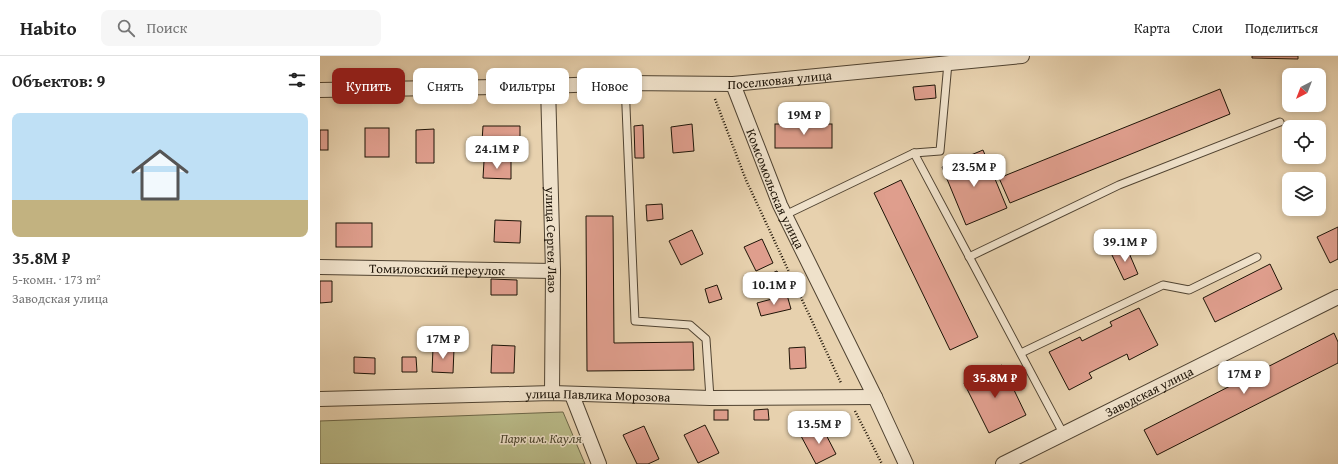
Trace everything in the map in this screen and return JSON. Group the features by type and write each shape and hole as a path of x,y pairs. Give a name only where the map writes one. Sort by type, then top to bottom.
{"street":[{"name":"Поселковая улица","path":"642,83 733,84 1022,56"},
{"name":"Комсомольская улица","path":"733,84 785,216 875,397 906,464"},
{"name":"Поселковая улица","path":"320,90 486,87"},
{"name":"улица Сергея Лазо","path":"548,104 553,271 552,394"},
{"name":"Томиловский переулок","path":"320,267 553,271"},
{"name":"Заводская улица","path":"1003,464 1338,297"},
{"name":"улица Павлика Морозова","path":"320,399 552,394 710,398 875,397"},
{"path":"572,395 599,464"}],"lane":[{"path":"785,216 914,153 940,151 948,63"},
{"path":"625,104 635,321 690,325 706,339 710,398"},
{"path":"969,257 1118,186 1280,122"},
{"path":"914,153 1064,434"},
{"path":"1021,353 1163,285 1189,290 1257,257"}],"path":[{"path":"710,84 746,180 848,397 882,464"}],"green space":[{"name":"Парк им. Кауля","path":"563,412 585,464 320,464 320,421"}],"building":[{"path":"1252,56 1298,56 1298,59 1252,58"},
{"path":"935,85 936,98 915,100 913,87"},
{"path":"1220,89 1230,114 1010,203 999,178"},
{"path":"692,124 694,151 673,153 671,127"},
{"path":"775,124 832,124 832,148 775,148"},
{"path":"643,125 644,158 635,158 634,126"},
{"path":"483,126 520,126 520,142 482,142"},
{"path":"365,128 389,128 389,157 365,157"},
{"path":"434,129 434,163 416,163 416,130"},
{"path":"320,130 328,130 328,150 320,150"},
{"path":"983,150 1007,208 966,225 942,167"},
{"path":"484,161 511,161 511,179 483,178"},
{"path":"901,180 978,337 950,350 874,193"},
{"path":"662,204 663,219 647,221 646,205"},
{"path":"586,216 613,216 614,343 693,342 694,370 587,371"},
{"path":"495,220 521,221 520,243 494,242"},
{"path":"336,223 372,223 372,247 336,247"},
{"path":"1338,227 1338,259 1330,263 1317,237"},
{"path":"692,230 703,254 681,265 669,241"},
{"path":"762,239 773,263 756,271 744,247"},
{"path":"1126,246 1138,274 1124,280 1111,253"},
{"path":"1270,264 1282,289 1215,322 1203,298"},
{"path":"777,271 782,282 768,288 763,277"},
{"path":"491,279 517,280 517,295 491,295"},
{"path":"320,281 332,281 332,302 320,303"},
{"path":"717,285 722,299 709,303 705,289"},
{"path":"787,295 791,309 761,316 757,303"},
{"path":"1139,308 1158,345 1129,360 1127,354 1089,373 1092,378 1069,390 1049,352 1080,337 1082,341 1112,326 1110,322"},
{"path":"1334,333 1338,342 1338,363 1157,455 1144,430"},
{"path":"492,345 515,346 514,373 491,373"},
{"path":"805,347 806,368 790,369 789,348"},
{"path":"433,348 454,349 453,373 432,372"},
{"path":"354,357 375,358 375,374 354,373"},
{"path":"402,357 416,357 417,372 402,372"},
{"path":"1002,365 1026,415 989,433 964,383"},
{"path":"768,409 769,420 754,420 754,410"},
{"path":"714,410 728,410 728,420 714,420"},
{"path":"705,425 719,453 698,463 684,435"},
{"path":"821,425 836,454 816,464 801,436"},
{"path":"644,426 659,459 648,464 637,464 623,435"}]}
